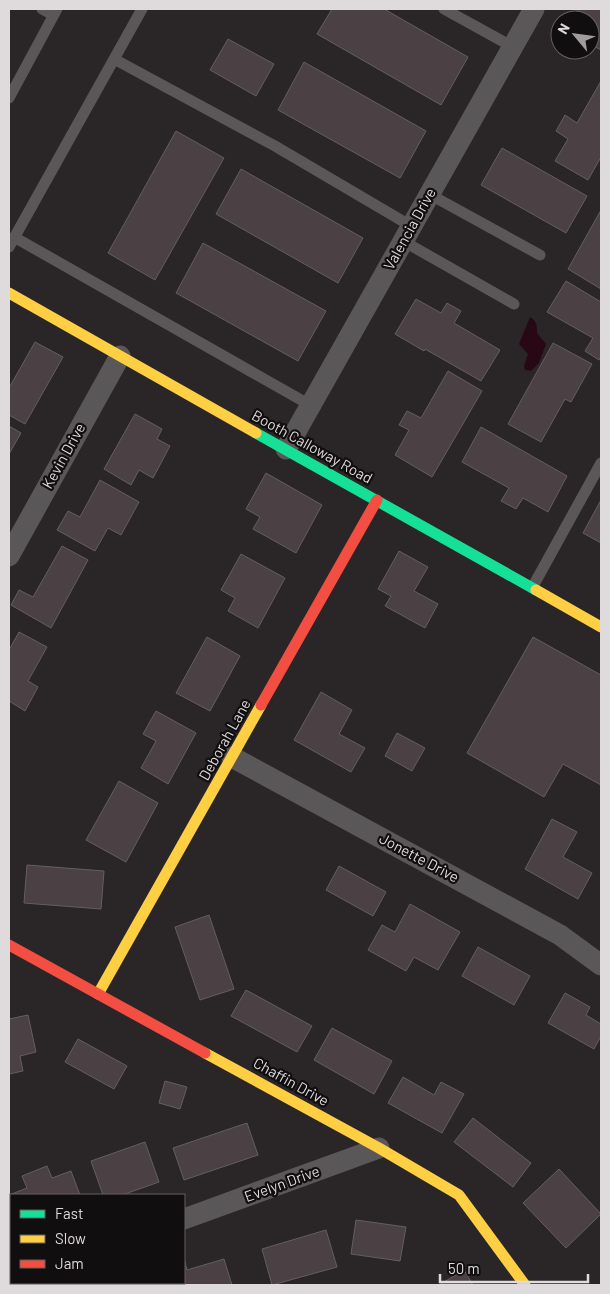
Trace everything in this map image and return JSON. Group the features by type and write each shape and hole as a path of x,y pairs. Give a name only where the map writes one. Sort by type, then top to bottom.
{"street":[{"name":"Valencia Drive","path":"286,449 534,9"},
{"name":"Booth Calloway Road","path":"9,293 601,627"},
{"name":"Kevin Drive","path":"9,556 120,356"},
{"name":"Deborah Lane","path":"98,994 377,500"},
{"name":"Jonette Drive","path":"232,757 560,935 601,965"},
{"name":"Chaffin Drive","path":"11,949 98,994 379,1148 459,1195 525,1285"},
{"name":"Evelyn Drive","path":"185,1219 379,1148"}],"lane":[{"path":"9,98 55,12 42,9"},
{"path":"142,9 12,242 310,405"},
{"path":"444,9 512,47"},
{"path":"114,59 275,146 514,304"},
{"path":"429,194 540,255"},
{"path":"532,588 601,464"}],"shaded area":[{"path":"530,317 537,325 537,333 546,344 539,363 531,371 525,370 524,366 528,354 519,344"}],"building":[{"path":"332,9 384,9 468,57 441,105 317,34"},
{"path":"601,9 601,50 600,10 577,10"},
{"path":"228,39 274,64 256,96 210,70"},
{"path":"304,62 426,131 400,178 278,110"},
{"path":"601,81 601,157 588,180 555,161 568,139 556,131 565,115 577,123"},
{"path":"176,131 224,158 155,280 108,253"},
{"path":"502,148 587,196 566,233 481,185"},
{"path":"241,169 363,238 338,283 216,214"},
{"path":"601,210 601,289 568,269"},
{"path":"203,243 326,311 298,361 176,293"},
{"path":"566,281 601,302 601,356 599,360 585,351 593,338 547,312"},
{"path":"416,299 441,313 447,303 461,311 454,323 500,350 481,381 395,334"},
{"path":"35,342 63,357 25,424 9,415 9,388"},
{"path":"553,343 592,364 571,402 565,399 541,442 508,424"},
{"path":"448,371 482,391 432,477 395,455 409,430 399,425 407,411 421,418"},
{"path":"135,414 162,429 157,439 170,446 153,478 139,470 131,485 104,469"},
{"path":"9,426 21,433 9,454"},
{"path":"481,427 567,476 548,512 523,498 516,509 501,501 509,488 462,462"},
{"path":"266,473 322,505 296,553 253,529 260,517 246,509"},
{"path":"100,480 139,502 121,535 108,528 95,551 57,530 68,511 80,517"},
{"path":"601,500 601,543 583,533"},
{"path":"62,546 88,560 51,628 11,605 19,590 33,597"},
{"path":"399,551 428,567 414,591 438,604 425,628 385,606 391,596 378,589"},
{"path":"241,554 285,578 258,628 228,611 235,598 221,590"},
{"path":"19,632 47,647 28,681 38,687 25,711 9,701 9,650"},
{"path":"207,637 240,656 210,711 176,693"},
{"path":"533,637 601,675 601,785 563,764 544,797 467,753"},
{"path":"321,692 352,710 339,734 365,748 351,772 294,740"},
{"path":"156,711 196,733 168,784 141,768 156,741 143,734"},
{"path":"397,733 425,748 412,771 385,756"},
{"path":"119,781 158,803 126,862 86,840"},
{"path":"552,819 577,832 563,857 592,873 578,899 525,869"},
{"path":"27,865 104,871 101,909 24,903"},
{"path":"339,866 386,892 373,916 326,890"},
{"path":"410,904 460,932 438,970 414,957 406,971 368,950 382,925 395,932"},
{"path":"209,915 234,989 200,1000 175,927"},
{"path":"478,947 530,976 514,1005 462,976"},
{"path":"246,990 312,1026 297,1052 231,1016"},
{"path":"565,993 590,1007 586,1015 601,1024 601,1036 594,1049 548,1023"},
{"path":"28,1015 36,1052 20,1056 23,1071 9,1074 9,1019"},
{"path":"332,1028 392,1061 374,1094 314,1060"},
{"path":"78,1039 127,1066 114,1089 65,1062"},
{"path":"403,1077 434,1095 441,1082 464,1094 442,1133 388,1103"},
{"path":"165,1081 187,1087 180,1109 159,1103"},
{"path":"473,1118 531,1163 513,1187 454,1142"},
{"path":"247,1123 258,1155 184,1180 173,1148"},
{"path":"145,1142 159,1182 125,1194 103,1194 91,1161"},
{"path":"47,1166 52,1178 71,1171 80,1194 12,1194 27,1188 22,1176"},
{"path":"559,1169 601,1214 566,1248 523,1203"},
{"path":"10,1195 10,1217 9,1214"},
{"path":"356,1220 406,1227 400,1261 351,1254"},
{"path":"326,1230 337,1267 272,1285 262,1249"},
{"path":"224,1259 232,1285 171,1285 185,1284 185,1262 187,1270"},
{"path":"464,1270 473,1285 439,1285"}],"traffic: fast":[{"path":"256,433 536,590"}],"traffic: slow":[{"path":"9,293 256,433"},
{"path":"536,590 601,627"},
{"path":"98,994 261,705"},
{"path":"205,1053 379,1148 459,1195 525,1285"}],"traffic: jam":[{"path":"261,705 377,500"},
{"path":"9,945 205,1053"}]}
